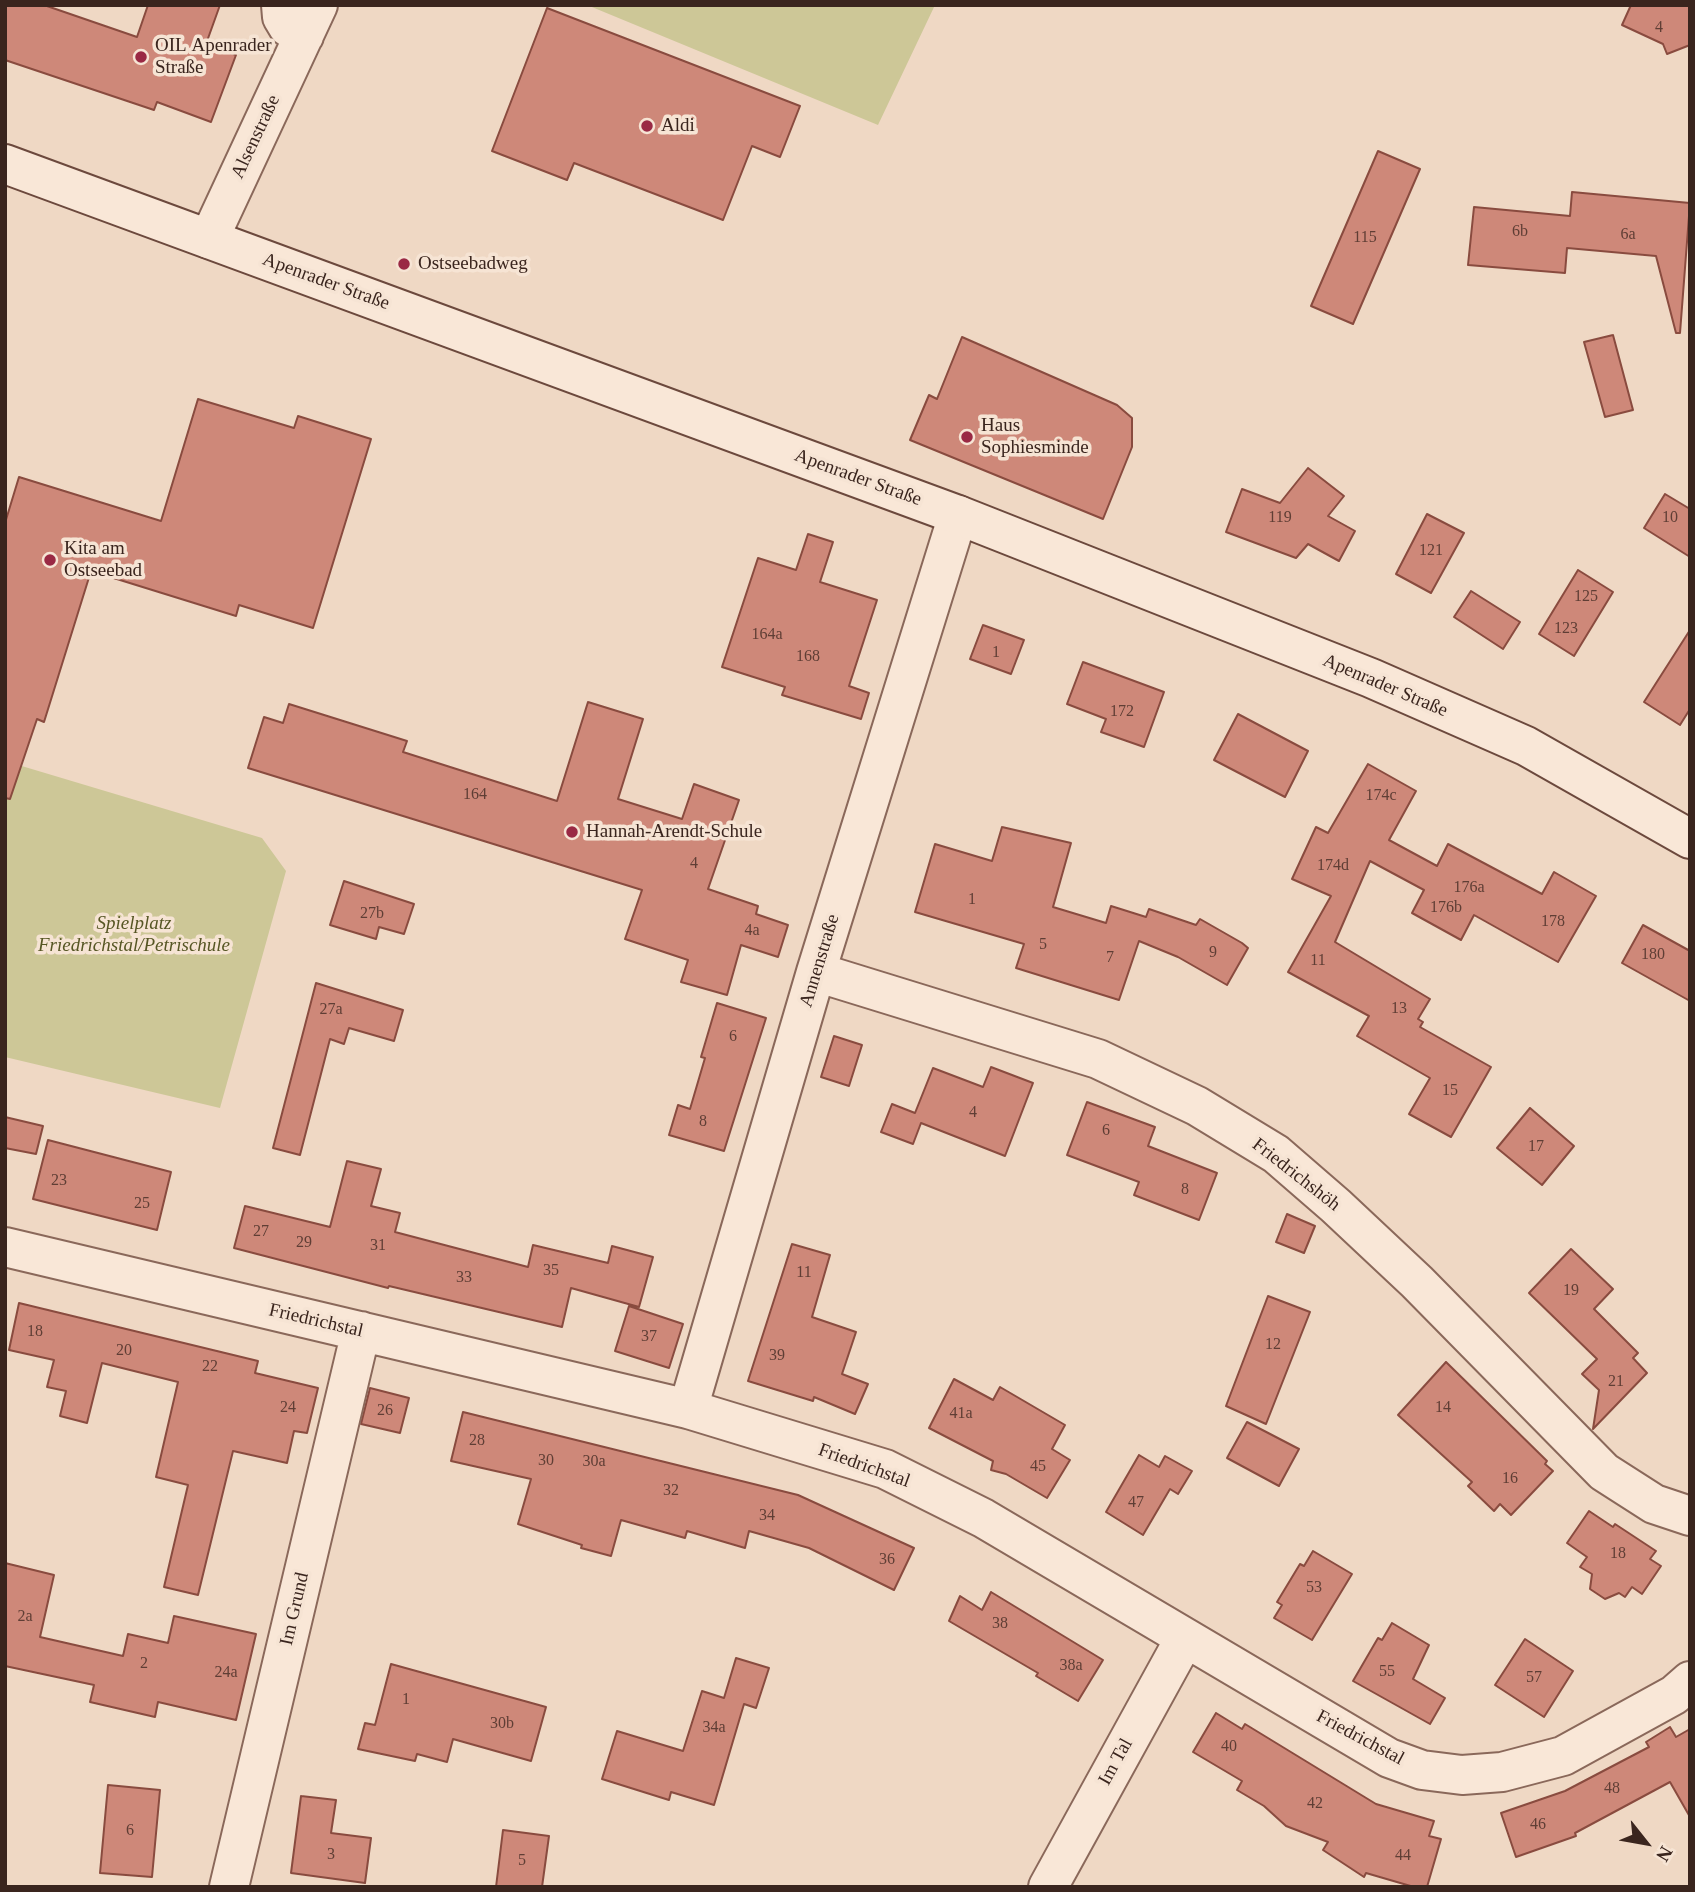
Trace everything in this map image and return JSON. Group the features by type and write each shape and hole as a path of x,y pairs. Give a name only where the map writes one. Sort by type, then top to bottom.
{"street":[{"name":"Alsenstraße","path":"281,5 282,17 288,27 311,20"},
{"name":"Alsenstraße","path":"209,239 311,20"},
{"name":"Apenrader Straße","path":"5,164 957,515 1406,694 1525,746 1690,839"},
{"name":"Annenstraße","path":"688,1409 816,972 957,515"},
{"name":"Friedrichshöh","path":"816,972 1098,1059 1197,1106 1276,1154 1417,1282 1604,1472 1654,1504 1690,1516"},
{"name":"Friedrichstal","path":"5,1248 688,1409 885,1469 983,1518 1389,1758 1422,1770 1462,1775 1502,1772 1563,1756 1674,1695 1690,1681"},
{"name":"Im Grund","path":"229,1887 361,1331"},
{"name":"Im Tal","path":"1048,1887 1185,1638"}],"green space":[{"path":"587,5 935,5 878,125"},
{"name":"Spielplatz Friedrichstal/Petrischule","path":"5,761 262,838 286,871 220,1108 5,1057"}],"building":[{"path":"5,5 44,5 137,37 148,5 220,5 206,44 236,55 211,122 157,102 154,110 5,60"},
{"path":"1631,5 1690,5 1690,45 1667,54 1663,44 1622,25"},
{"name":"Aldi","path":"547,8 800,106 780,157 752,146 723,220 574,163 567,180 492,151"},
{"path":"1378,151 1420,169 1353,324 1311,306"},
{"path":"1572,192 1690,203 1680,333 1676,333 1656,256 1567,248 1565,273 1468,265 1474,207 1570,216"},
{"path":"1613,335 1633,410 1605,417 1584,342"},
{"path":"962,337 1117,405 1132,418 1132,447 1103,519 910,440 929,395 937,399"},
{"path":"198,399 294,428 298,416 371,439 313,628 239,605 236,616 91,571 44,722 37,719 10,799 5,798 5,523 19,477 161,521"},
{"path":"1308,468 1344,496 1328,516 1355,531 1339,561 1308,544 1296,558 1226,532 1242,489 1280,503"},
{"path":"1665,494 1690,509 1690,557 1644,528"},
{"path":"1427,514 1464,533 1431,593 1396,574"},
{"path":"808,534 833,542 820,582 877,600 849,686 869,693 861,719 782,695 785,687 722,667 758,558 796,570"},
{"path":"1578,570 1613,592 1574,656 1539,634"},
{"path":"1471,591 1520,622 1503,649 1454,617"},
{"path":"983,625 1024,640 1011,674 970,659"},
{"path":"1690,630 1690,709 1680,725 1644,702"},
{"path":"1083,662 1164,692 1144,747 1101,732 1106,719 1067,704"},
{"path":"588,702 643,719 618,799 682,819 694,784 739,800 708,889 758,906 756,914 788,925 778,957 741,945 727,995 681,982 688,960 625,939 642,890 248,768 264,717 283,723 289,704 407,741 403,752 557,801"},
{"path":"1238,714 1308,751 1285,797 1214,760"},
{"path":"1368,764 1416,791 1389,840 1437,866 1448,844 1542,894 1554,872 1596,896 1558,962 1474,915 1461,940 1412,913 1424,890 1370,861 1335,942 1430,999 1418,1019 1423,1022 1420,1027 1491,1067 1451,1137 1409,1114 1430,1078 1357,1036 1369,1016 1288,972 1331,896 1292,879 1316,827 1328,833"},
{"path":"1002,827 1071,843 1053,907 1106,923 1111,906 1146,917 1149,909 1196,925 1200,919 1242,943 1248,948 1227,985 1178,957 1139,941 1119,1000 1016,968 1024,944 915,912 935,844 992,861"},
{"path":"344,881 414,904 404,934 379,927 376,939 330,925"},
{"path":"1643,925 1690,951 1690,1001 1622,963"},
{"path":"316,983 403,1010 394,1041 349,1028 344,1044 330,1039 300,1155 273,1148"},
{"path":"717,1003 766,1018 724,1151 669,1135 678,1105 690,1109 705,1058 701,1057"},
{"path":"834,1036 862,1045 849,1086 821,1077"},
{"path":"991,1067 1033,1083 1005,1156 921,1123 913,1144 881,1132 892,1104 915,1113 933,1068 983,1087"},
{"path":"1087,1102 1155,1127 1148,1146 1217,1173 1199,1220 1134,1195 1139,1182 1067,1155"},
{"path":"1530,1108 1574,1146 1542,1185 1497,1148"},
{"path":"5,1117 43,1126 36,1154 5,1148"},
{"path":"48,1140 171,1172 157,1230 33,1199"},
{"path":"347,1161 381,1169 371,1206 400,1213 395,1232 528,1267 533,1245 608,1263 612,1246 653,1257 639,1307 571,1288 562,1327 389,1286 388,1288 234,1248 245,1206 330,1227"},
{"path":"1287,1214 1315,1226 1304,1253 1276,1242"},
{"path":"792,1244 830,1255 812,1317 856,1332 842,1374 868,1384 855,1414 814,1397 813,1401 748,1381"},
{"path":"1571,1249 1613,1289 1594,1309 1638,1353 1633,1358 1647,1373 1593,1429 1599,1390 1582,1374 1597,1359 1529,1293"},
{"path":"1268,1296 1310,1312 1266,1424 1226,1406"},
{"path":"19,1303 258,1361 255,1373 318,1388 307,1433 294,1431 287,1463 233,1451 198,1595 164,1587 188,1485 156,1477 178,1382 102,1363 87,1423 60,1416 66,1391 47,1387 54,1360 9,1350"},
{"path":"629,1306 683,1324 669,1368 615,1351"},
{"path":"1446,1362 1547,1461 1545,1464 1553,1471 1511,1515 1500,1504 1494,1511 1468,1486 1472,1482 1398,1415"},
{"path":"954,1379 993,1400 1000,1387 1065,1425 1052,1449 1070,1460 1047,1498 1006,1474 991,1470 993,1461 929,1428"},
{"path":"370,1388 409,1398 400,1433 361,1424"},
{"path":"463,1412 798,1495 914,1548 894,1590 809,1548 749,1531 745,1548 687,1531 685,1538 621,1520 611,1556 581,1548 582,1545 518,1524 531,1479 451,1461"},
{"path":"1247,1422 1299,1449 1279,1486 1227,1458"},
{"path":"1139,1455 1159,1467 1165,1456 1192,1471 1178,1494 1170,1489 1143,1535 1106,1512"},
{"path":"1589,1511 1613,1527 1615,1524 1656,1551 1650,1559 1661,1566 1642,1594 1632,1587 1625,1597 1619,1593 1605,1599 1590,1589 1592,1574 1580,1567 1587,1557 1567,1543"},
{"path":"1313,1551 1352,1574 1312,1640 1274,1618 1282,1605 1277,1602 1300,1564 1304,1566"},
{"path":"5,1563 54,1575 40,1637 123,1656 128,1634 168,1643 174,1616 256,1634 236,1720 158,1702 155,1717 90,1702 94,1685 5,1666"},
{"path":"991,1592 1103,1660 1078,1701 1036,1676 1038,1673 949,1621 960,1596 982,1610"},
{"path":"1392,1623 1429,1645 1413,1679 1445,1698 1430,1724 1353,1681 1378,1638 1382,1640"},
{"path":"1525,1639 1573,1671 1544,1717 1495,1685"},
{"path":"736,1658 769,1668 756,1708 744,1704 714,1805 671,1792 669,1800 602,1779 617,1731 683,1751 702,1691 724,1698"},
{"path":"391,1664 546,1707 531,1761 453,1739 447,1762 417,1754 415,1761 358,1749 365,1723 375,1725"},
{"path":"1216,1713 1242,1729 1245,1724 1376,1804 1434,1821 1429,1836 1441,1839 1427,1887 1414,1887 1366,1873 1364,1877 1323,1850 1328,1842 1286,1826 1264,1806 1237,1790 1242,1781 1193,1752"},
{"path":"1670,1727 1676,1737 1690,1729 1690,1817 1670,1782 1575,1833 1576,1836 1516,1857 1501,1813 1565,1791 1649,1747 1646,1742"},
{"path":"108,1785 160,1790 152,1877 100,1873"},
{"path":"301,1796 336,1800 331,1833 371,1838 365,1883 291,1873"},
{"path":"503,1830 549,1836 542,1887 496,1887"}],"place":[{"name":"OIL Apenrader Straße","path":"141,57"},
{"name":"Aldi","path":"647,126"},
{"name":"Ostseebadweg","path":"404,264"},
{"name":"Haus Sophiesminde","path":"967,437"},
{"name":"Kita am Ostseebad","path":"50,560"},
{"name":"Hannah-Arendt-Schule","path":"572,832"}]}
